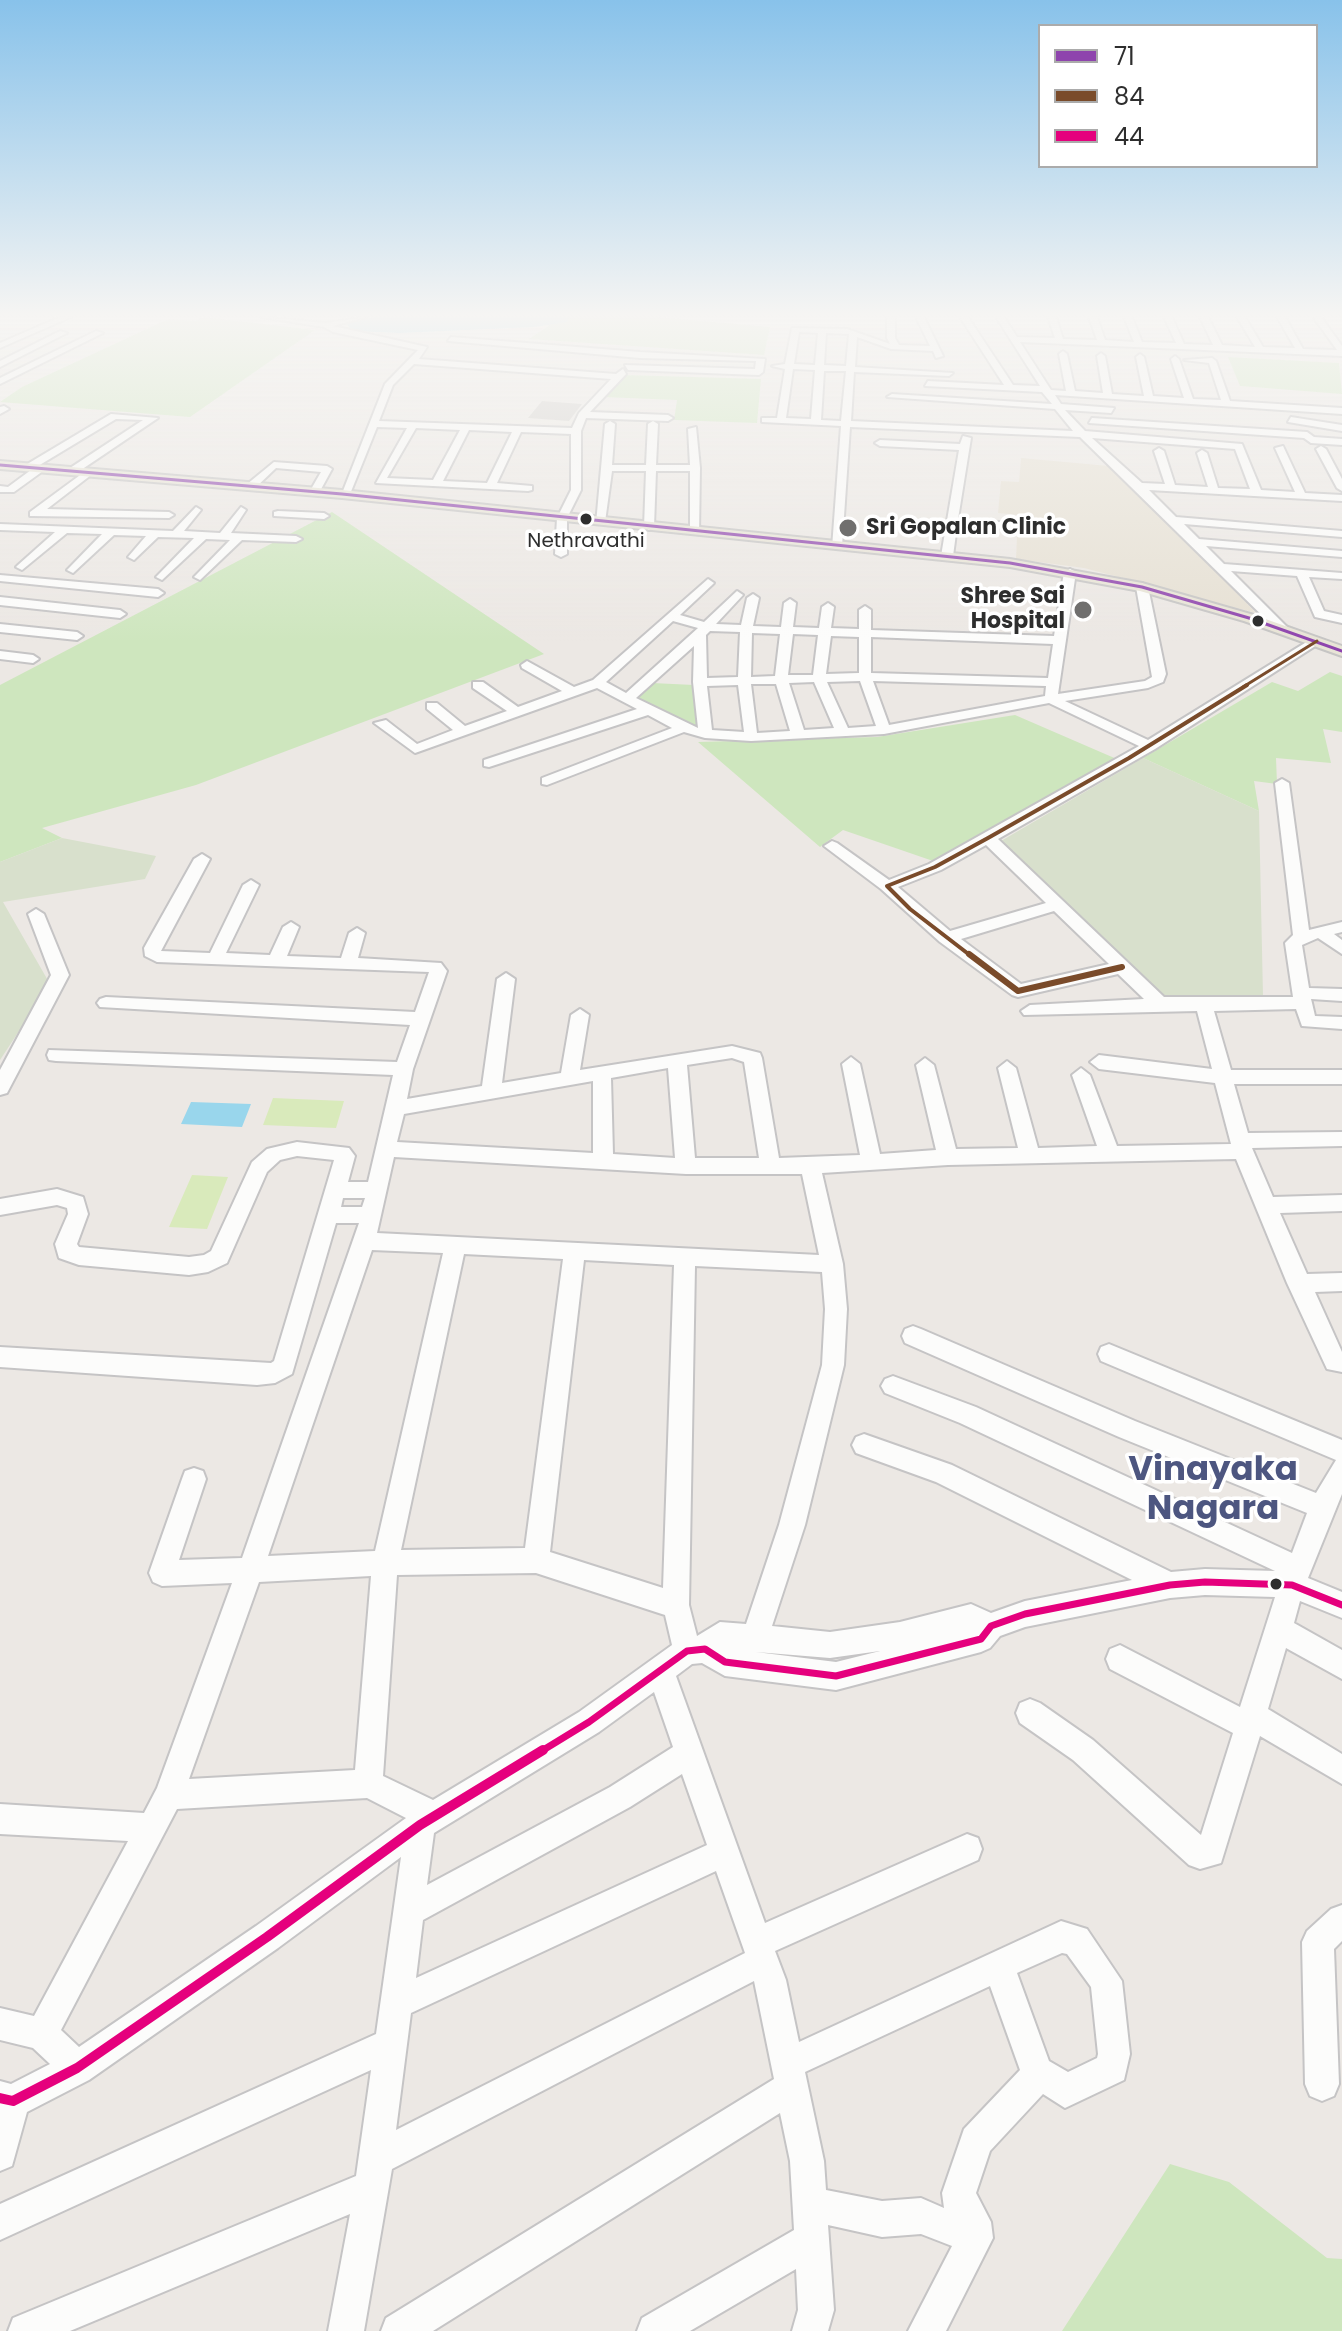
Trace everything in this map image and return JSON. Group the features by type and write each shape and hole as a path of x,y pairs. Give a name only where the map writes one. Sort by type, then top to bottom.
{"main road":[{"path":"0,465 250,487 315,491 348,488 562,518 947,556 1070,572 1142,587 1284,630 1342,653"}],"street":[{"path":"10,490 34,468 99,426"},
{"path":"71,472 141,426"},
{"path":"348,488 372,426"},
{"path":"409,426 576,431"},
{"path":"380,481 413,426"},
{"path":"561,554 562,518 576,490 578,426"},
{"path":"600,522 610,426"},
{"path":"649,527 653,426"},
{"path":"836,546 848,426"},
{"path":"908,426 1239,446 1257,493"},
{"path":"1073,426 1139,486 1284,630"},
{"path":"1168,426 1307,435 1311,440 1342,442"},
{"path":"436,484 466,427"},
{"path":"491,486 518,429"},
{"path":"693,429 695,532"},
{"path":"880,443 965,443 947,556"},
{"path":"1280,448 1301,495"},
{"path":"1321,449 1342,488"},
{"path":"1159,451 1171,488"},
{"path":"1202,453 1214,491"},
{"path":"250,487 274,465 327,469 315,491"},
{"path":"607,468 695,468"},
{"path":"18,513 87,473"},
{"path":"348,488 380,481 528,488"},
{"path":"1139,486 1342,498"},
{"path":"10,490 34,493"},
{"path":"10,490 18,513 15,528"},
{"path":"176,534 196,510"},
{"path":"223,536 241,510"},
{"path":"261,537 281,511 324,516"},
{"path":"18,513 169,515"},
{"path":"1172,520 1342,534"},
{"path":"953,522 1007,526 1000,542"},
{"path":"1,536 15,528 296,539"},
{"path":"22,567 64,530"},
{"path":"73,570 112,531"},
{"path":"134,557 155,533"},
{"path":"162,577 203,535"},
{"path":"200,577 240,536"},
{"path":"1193,542 1342,554"},
{"path":"1219,567 1342,576"},
{"path":"1051,699 1070,572"},
{"path":"1301,573 1319,614 1342,619"},
{"path":"0,578 158,593"},
{"path":"381,723 415,749 598,683 708,583"},
{"path":"598,683 683,728 705,734 751,737 884,730 1148,684 1158,679 1160,674 1142,587"},
{"path":"628,698 704,630 737,595"},
{"path":"751,737 744,681 746,629 753,598"},
{"path":"0,601 120,614"},
{"path":"790,603 784,632 781,680 798,734"},
{"path":"828,607 819,678 843,733"},
{"path":"865,610 865,677 884,730"},
{"path":"672,617 704,630 1060,640"},
{"path":"0,628 77,636"},
{"path":"704,630 700,682 705,734"},
{"path":"887,886 935,867 1150,746 1310,640"},
{"path":"0,655 33,659"},
{"path":"527,665 573,692"},
{"path":"700,682 865,677 1054,682"},
{"path":"478,685 518,713"},
{"path":"1051,699 1150,746"},
{"path":"432,706 465,733"},
{"path":"489,763 648,710"},
{"path":"547,781 683,728"},
{"path":"1282,783 1311,934"},
{"path":"988,838 1162,1004"},
{"path":"832,846 887,886 946,938 1018,991 1122,967"},
{"path":"42,2034 169,1795 365,1241 404,1069 438,971 435,967 157,956 151,952 202,859"},
{"path":"215,959 251,885"},
{"path":"946,938 1057,905"},
{"path":"0,1088 60,975 36,914"},
{"path":"276,961 291,927"},
{"path":"1342,927 1311,934 1293,946 1308,1022 1342,1023"},
{"path":"348,964 357,933"},
{"path":"1311,934 1342,949"},
{"path":"491,1093 506,979"},
{"path":"1030,1011 1162,1004 1204,1005 1342,995"},
{"path":"106,1003 422,1019"},
{"path":"1204,1005 1241,1146 1298,1283 1338,1362"},
{"path":"569,1079 580,1015"},
{"path":"395,1108 732,1052 753,1058 770,1166"},
{"path":"56,1055 404,1069"},
{"path":"677,1060 686,1166"},
{"path":"1099,1062 1225,1077 1342,1077"},
{"path":"851,1064 871,1160"},
{"path":"925,1065 948,1157"},
{"path":"1007,1068 1030,1155"},
{"path":"602,1073 603,1161"},
{"path":"1081,1075 1110,1154"},
{"path":"386,1149 686,1166 810,1166 871,1160 1110,1154 1342,1139"},
{"path":"0,1207 57,1197 68,1199 76,1203 78,1214 66,1244 67,1252 79,1256 189,1266 208,1263 219,1257 259,1167 274,1154 297,1149 342,1153 345,1156 284,1367 275,1373 257,1375 0,1357"},
{"path":"754,1640 792,1525 833,1365 836,1309 832,1264 810,1166"},
{"path":"335,1190 375,1190"},
{"path":"1265,1205 1342,1203"},
{"path":"327,1215 370,1215"},
{"path":"365,1241 832,1264"},
{"path":"368,1784 385,1563 455,1245"},
{"path":"536,1560 575,1251"},
{"path":"685,1257 676,1605 696,1650 725,1662 836,1676 981,1639 991,1626 1025,1614 1170,1585 1295,1577"},
{"path":"1298,1283 1342,1282"},
{"path":"913,1336 1127,1429 1322,1507"},
{"path":"1109,1354 1342,1451"},
{"path":"893,1386 968,1415 1295,1577 1342,1605"},
{"path":"864,1445 943,1473 1170,1585"},
{"path":"1030,1713 1083,1750 1200,1854 1210,1852 1295,1577 1322,1507 1342,1469"},
{"path":"194,1479 162,1573 536,1560 676,1605"},
{"path":"0,2154 6,2100 77,2068 267,1937 427,1820 589,1722 660,1670 720,1635 830,1645 900,1635 971,1617 991,1626"},
{"path":"1279,1629 1342,1665"},
{"path":"830,1645 836,1676"},
{"path":"1120,1659 1342,1770"},
{"path":"660,1670 770,1980 807,2161 816,2310 810,2331"},
{"path":"409,1911 620,1797 689,1753"},
{"path":"169,1795 368,1784 427,1820"},
{"path":"0,1819 154,1828"},
{"path":"346,2331 374,2173 409,1911 427,1820"},
{"path":"26,2331 374,2173 760,1952 967,1849"},
{"path":"396,2003 725,1852"},
{"path":"1322,2084 1318,1942 1342,1920"},
{"path":"399,2331 790,2076 999,1966 1061,1937 1068,1937 1076,1940 1106,1981 1114,2054 1112,2068 1065,2091 1048,2077 1038,2075"},
{"path":"999,1966 1038,2075"},
{"path":"0,2024 42,2034 77,2068"},
{"path":"0,2222 391,2044"},
{"path":"926,2331 975,2238 973,2222 961,2207 959,2193 976,2141 1038,2075"},
{"path":"655,2331 811,2222 921,2216 975,2238"}],"shaded area":[{"path":"1021,458 1109,466 1140,493 1256,613 1084,568 1016,559 1018,515 998,513 1001,481 1019,482"}],"green space":[{"path":"332,512 544,654 196,785 42,828 62,838 0,862 0,685"},
{"path":"1330,672 1342,676 1342,732 1323,729 1331,763 1276,758 1277,784 1254,781 1259,811 1143,758 1272,682 1298,691"},
{"path":"652,683 694,685 697,727 634,699"},
{"path":"1015,715 1119,760 936,862 843,830 820,847 698,742 877,737"},
{"path":"1143,758 1259,811 1263,996 1163,1000 1001,841"},
{"path":"62,838 156,856 145,879 3,902 50,984 0,1060 0,862"},
{"path":"273,1098 344,1101 336,1128 263,1125"},
{"path":"192,1175 228,1177 207,1229 169,1227"},
{"path":"1170,2164 1229,2182 1327,2258 1342,2259 1342,2331 1062,2331"}],"water":[{"path":"191,1102 251,1104 242,1127 181,1124"}],"transit line":[{"name":"71","path":"0,465 342,494 1010,563 1142,587 1249,618 1342,651"},
{"name":"84","path":"1122,967 1018,991 910,909 887,886 935,867 1129,758 1317,641"},
{"name":"44","path":"0,2098 13,2101 77,2068 267,1937 420,1825 589,1722 687,1651 705,1649 725,1662 836,1676 981,1639 991,1626 1025,1614 1170,1585 1205,1582 1292,1585 1342,1605"}],"place":[{"name":"Nethravathi","path":"586,519"},
{"name":"Sri Gopalan Clinic","path":"848,528"},
{"name":"Shree Sai Hospital","path":"1083,610"}],"district":[{"name":"Vinayaka Nagara","path":"1213,1490"}]}
